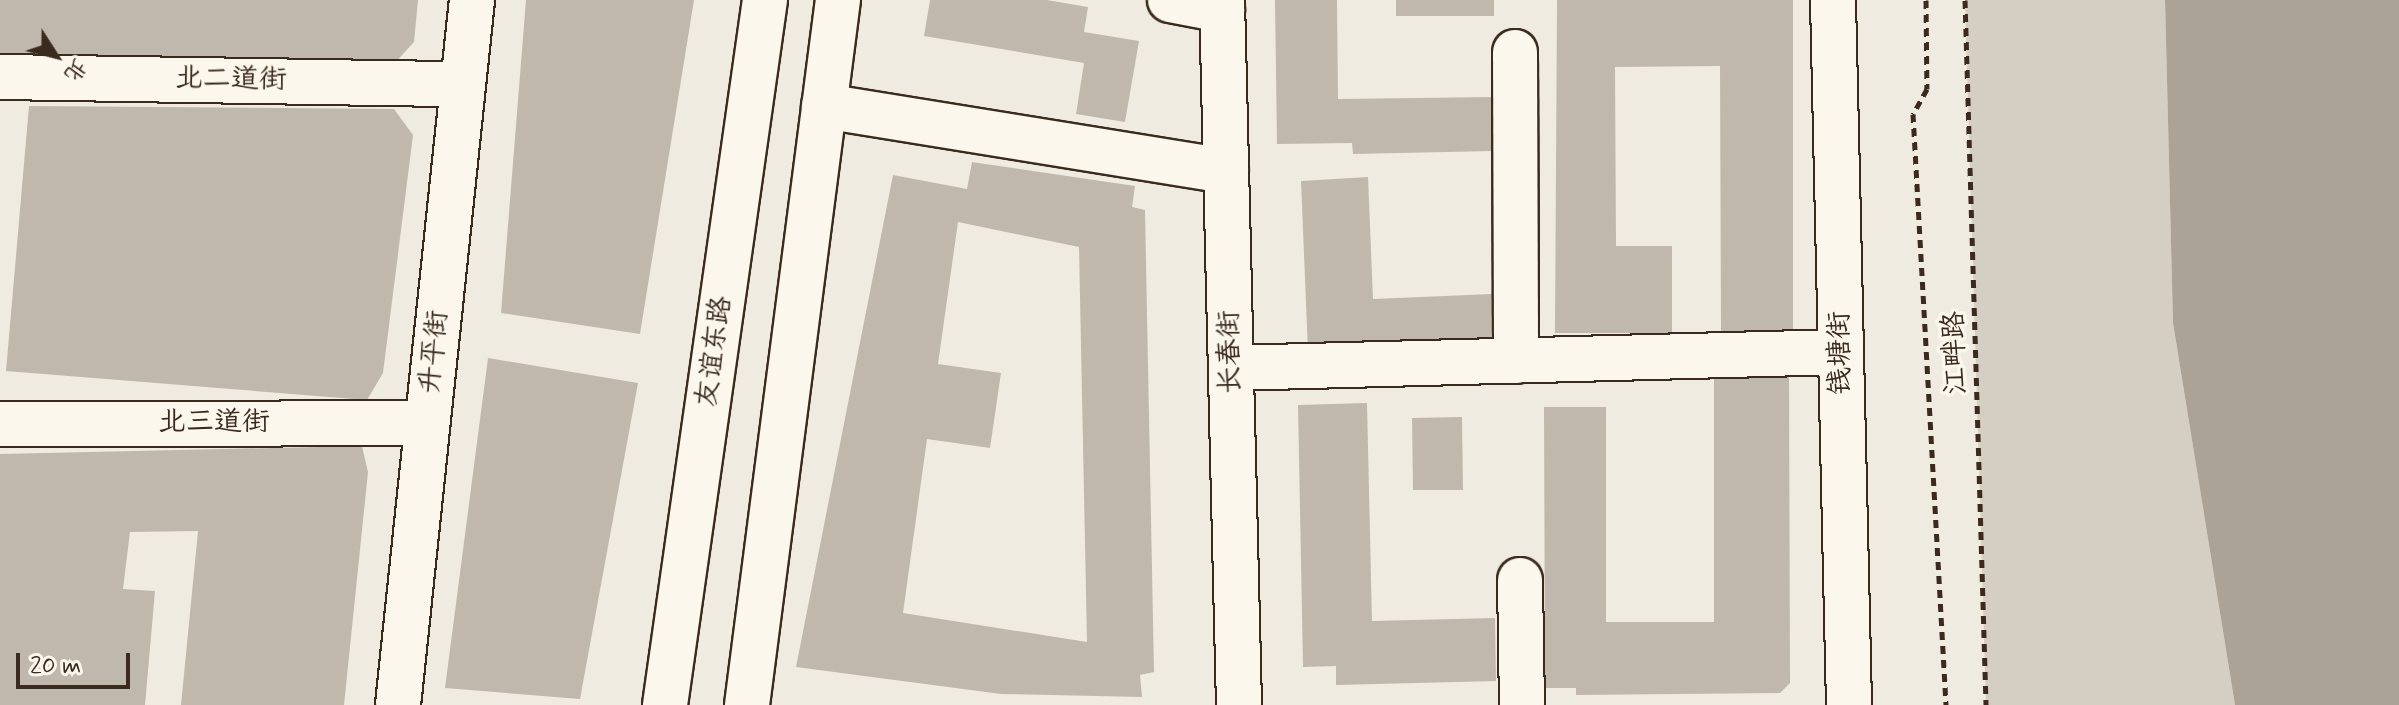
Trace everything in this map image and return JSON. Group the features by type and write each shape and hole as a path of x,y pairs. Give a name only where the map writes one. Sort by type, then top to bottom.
{"main road":[{"name":"升平街","path":"398,705 472,0"},
{"name":"友谊东路","path":"665,705 765,0"},
{"path":"747,705 838,0"},
{"path":"1170,0 1222,5"},
{"name":"钱塘街","path":"1833,0 1849,705"},
{"name":"长春街","path":"1222,5 1239,705"},
{"path":"1515,52 1516,361"},
{"name":"北二道街","path":"0,77 463,84"},
{"path":"824,106 1226,171"},
{"path":"1231,368 1841,352"},
{"name":"北三道街","path":"0,424 427,423"},
{"path":"1520,580 1522,705"}],"path":[{"path":"1926,0 1927,89 1913,114 1946,705"},
{"name":"江畔路","path":"1965,0 1986,705"}],"shaded area":[{"path":"1965,0 2165,0 2173,323 2235,705 1986,705"},
{"path":"2165,0 2399,0 2399,705 2235,705 2173,323"}],"building":[{"path":"0,0 418,0 414,42 393,65 0,55"},
{"path":"526,0 694,0 640,334 501,313"},
{"path":"930,0 1047,0 1088,7 1084,32 1139,41 1125,122 1076,114 1084,63 924,36"},
{"path":"1275,0 1337,0 1338,99 1493,97 1493,151 1353,154 1352,143 1277,144"},
{"path":"1396,0 1494,0 1494,16 1396,16"},
{"path":"1557,0 1793,0 1793,332 1721,333 1720,66 1615,67 1616,246 1672,246 1672,333 1555,333"},
{"path":"29,106 394,109 413,135 383,373 367,400 6,371"},
{"path":"972,162 1135,186 1132,207 1145,210 1154,672 1140,675 1142,697 1001,694 796,667 893,175 967,189","holes":["958,222 1079,247 1087,642 903,613 927,439 990,448 1001,373 938,364"]},
{"path":"1368,177 1373,299 1492,294 1494,344 1308,352 1301,181"},
{"path":"488,358 638,383 580,699 445,688"},
{"path":"1789,370 1790,683 1780,693 1576,695 1576,688 1545,688 1544,407 1606,407 1606,622 1714,622 1714,371"},
{"path":"1367,403 1372,621 1495,618 1496,681 1336,685 1336,666 1303,667 1298,405"},
{"path":"1462,417 1463,490 1413,490 1412,418"},
{"path":"362,446 368,472 344,705 181,705 198,531 130,532 123,589 155,591 145,705 0,705 0,454"}]}
